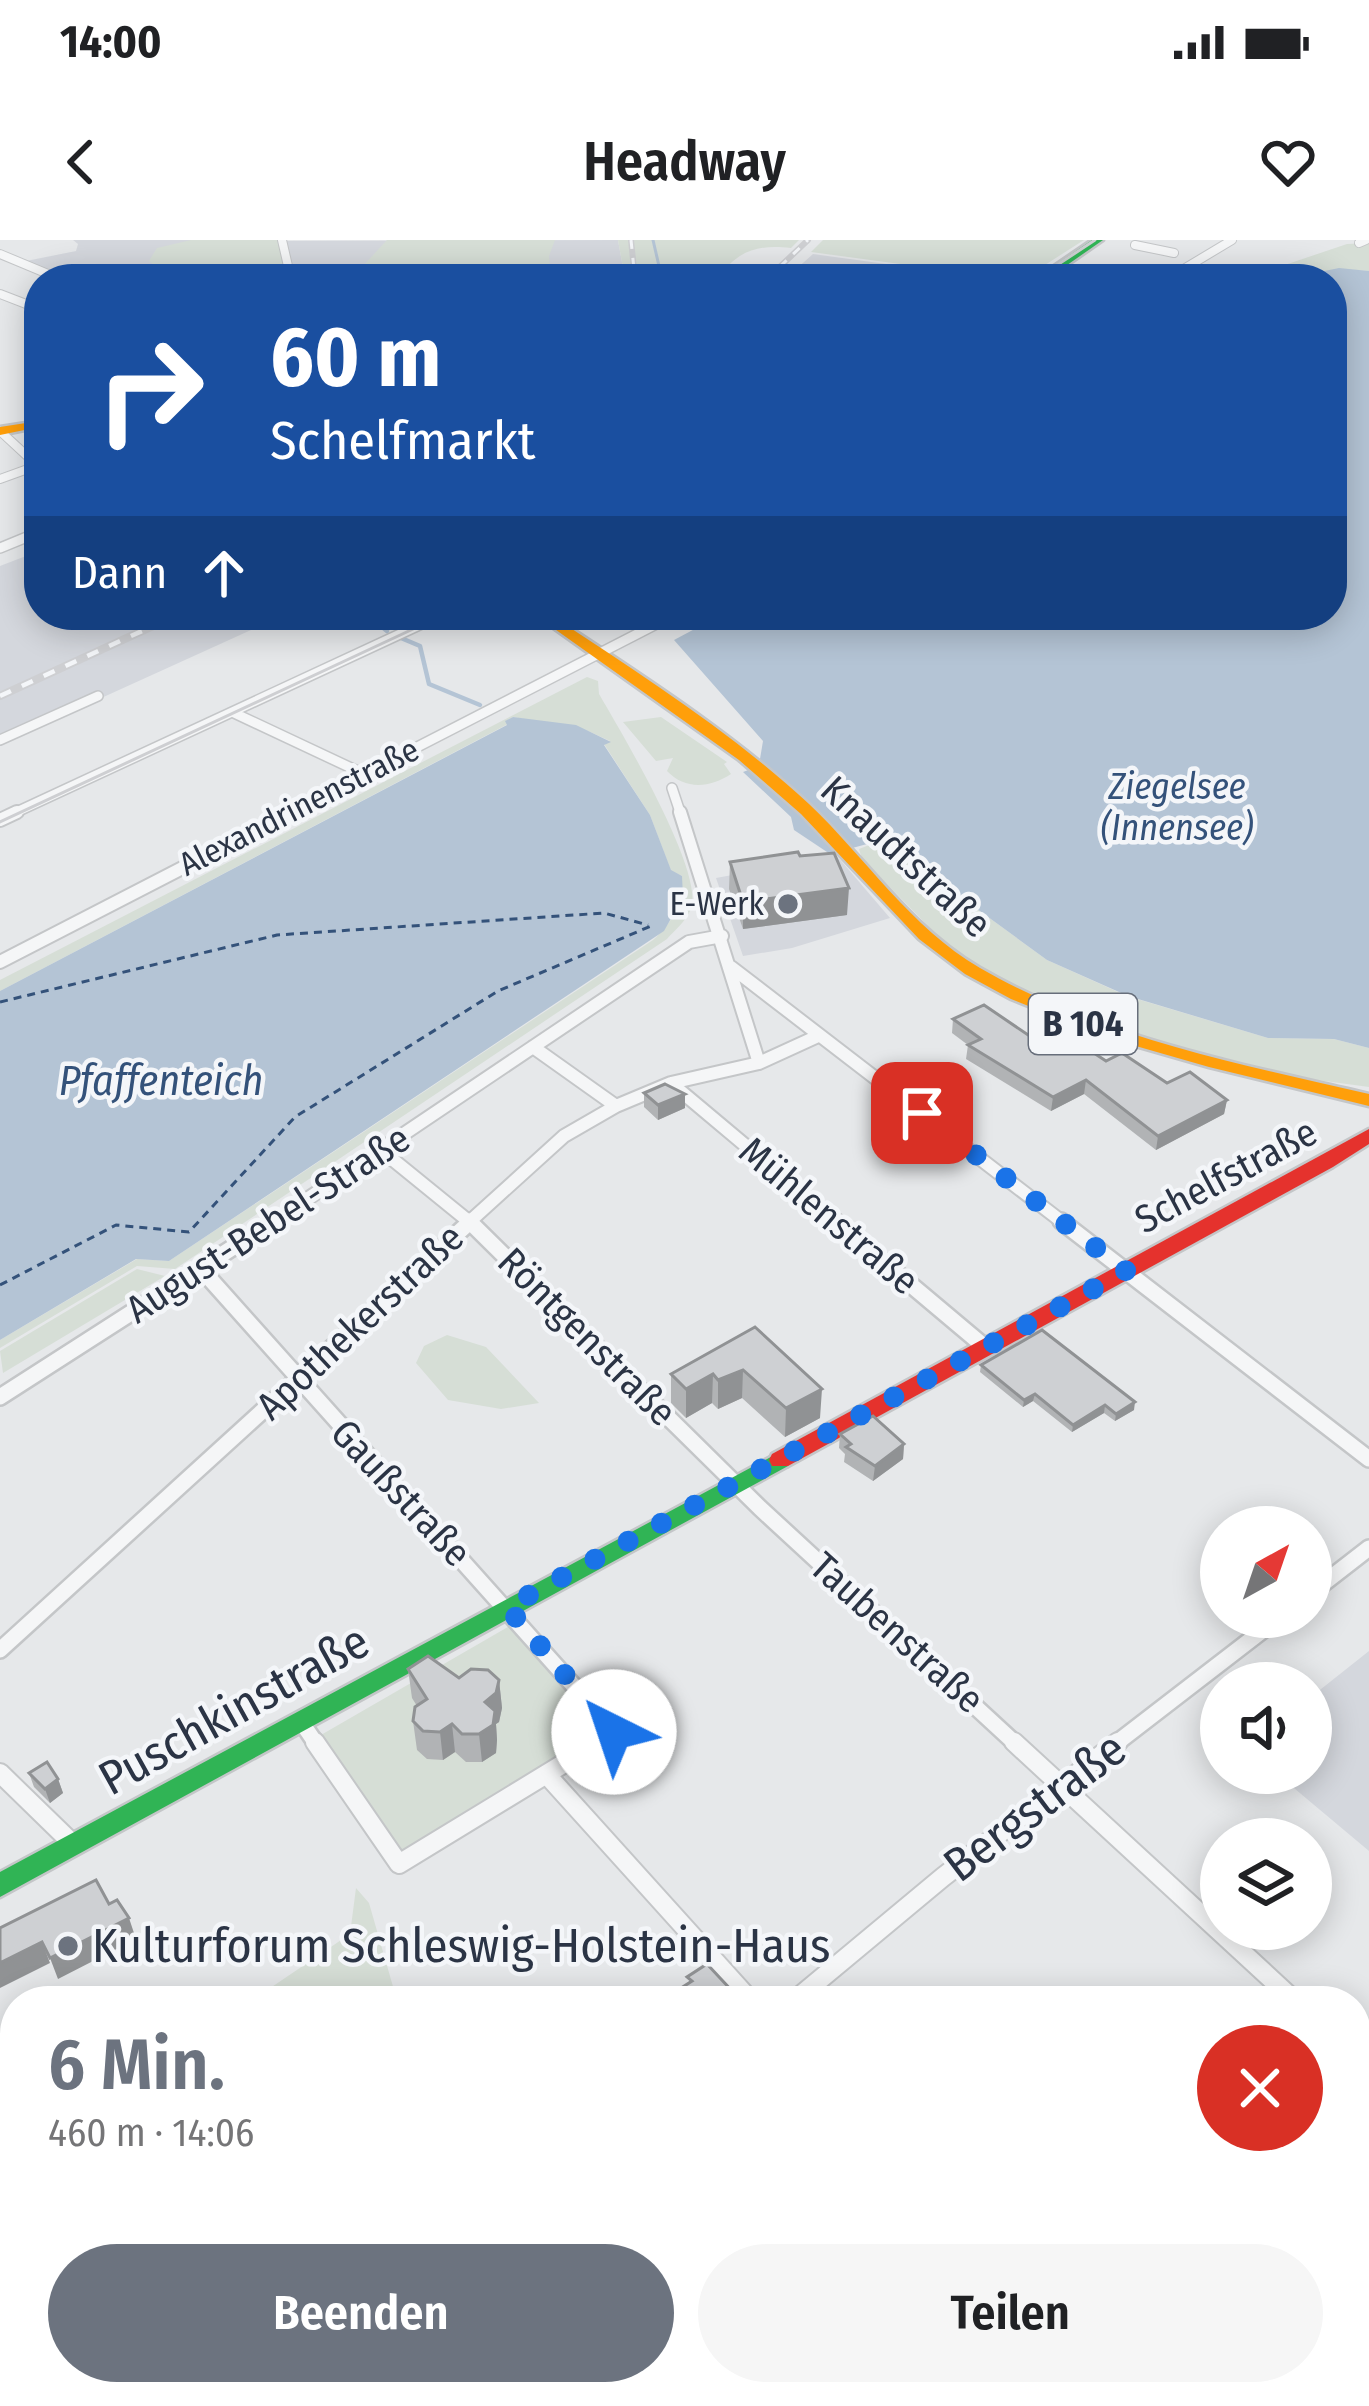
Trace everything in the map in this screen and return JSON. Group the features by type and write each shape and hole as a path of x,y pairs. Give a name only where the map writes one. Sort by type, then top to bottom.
{"main road":[{"path":"1063,264 1098,240"},
{"name":"B 104","path":"564,630 598,654"},
{"name":"Knaudtstraße","path":"598,654 659,689 847,851 942,948 999,986 1114,1037 1369,1100"},
{"name":"Schelfstraße","path":"734,1482 1353,1148 1369,1135"},
{"name":"Puschkinstraße","path":"0,1885 734,1482"}],"street":[{"path":"1154,249 1168,240"},
{"path":"1192,264 1232,240"},
{"path":"1135,245 1174,253"},
{"path":"0,431 24,453"},
{"path":"0,820 409,630"},
{"name":"Alexandrinenstraße","path":"0,962 645,630"},
{"path":"0,740 98,696"},
{"path":"232,712 364,775"},
{"path":"672,788 759,1063"},
{"name":"August-Bebel-Straße","path":"0,1396 202,1270 689,942 722,936"},
{"path":"731,967 1369,1459"},
{"name":"Apothekerstraße","path":"0,1650 564,1136 616,1106 671,1083 759,1063 818,1036"},
{"path":"533,1047 616,1106"},
{"name":"Mühlenstraße","path":"671,1083 986,1348"},
{"name":"Röntgenstraße","path":"381,1150 470,1221 734,1482"},
{"name":"Gaußstraße","path":"202,1270 614,1732 547,1775"},
{"name":"Taubenstraße","path":"734,1482 1279,1986"},
{"path":"1332,1577 1369,1548"},
{"name":"Bergstraße","path":"813,1986 1062,1784 1253,1638"},
{"path":"302,1723 399,1864 547,1775 737,1986"},
{"path":"0,1773 74,1844"}],"shaded area":[{"path":"73,240 278,240 284,264 21,262 76,251 78,244"},
{"path":"191,240 278,240 284,264 153,264 149,261 157,248"},
{"path":"387,240 555,240 550,264 365,264"},
{"path":"618,240 622,264 292,264 285,241"},
{"path":"618,240 799,240 791,248 749,252 730,264 622,264"},
{"path":"823,240 1084,240 1046,264 900,264 811,252"},
{"path":"1369,243 1369,271 1347,271 1347,264 1288,264 1347,244"},
{"path":"813,254 886,264 802,264"},
{"path":"24,557 24,630 251,630 0,744 0,566"},
{"path":"587,677 598,681 599,694 674,834 692,891 691,909 680,925 667,939 175,1269 137,1266 0,1348 0,1340 137,1259 169,1261 653,940 675,911 682,876 671,871 650,815 604,744 610,741 588,731 513,717 508,724 0,991 0,980"},
{"path":"661,717 727,762 731,774 698,785 682,781 667,771 673,758 656,761 623,722"},
{"path":"882,840 909,847 962,898 1047,960 1127,996 1268,1038 1334,1039 1369,1048 1369,1087 1288,1076 1170,1047 1072,1015 998,979 950,948 862,859 859,849"},
{"path":"837,856 890,918 792,948 743,956 716,878"},
{"path":"137,1269 165,1276 3,1373 0,1351"},
{"path":"447,1335 486,1347 539,1403 501,1409 448,1400 416,1363 424,1346"},
{"path":"518,1621 615,1732 399,1864 314,1739"},
{"path":"1369,1651 1369,1851 1301,1794 1332,1794 1332,1680"},
{"path":"356,1888 369,1903 393,1986 273,1986 350,1934"}],"water":[{"name":"Ziegelsee (Innensee)","path":"1347,269 1369,271 1369,1048 1334,1039 1268,1038 1128,996 1047,960 962,898 909,847 882,840 830,854 794,830 791,817 743,772 765,764 760,759 763,741 674,640 693,630 1347,630"},
{"name":"Pfaffenteich","path":"513,717 576,725 611,742 604,745 650,815 671,870 682,876 683,897 664,931 169,1261 136,1259 0,1340 0,991 507,725 505,721"}],"building":[{"path":"798,852 800,856 834,853 849,888 743,902 730,862"},
{"path":"984,1005 1040,1043 1062,1032 1106,1061 1122,1053 1167,1083 1190,1072 1227,1100 1158,1136 1086,1080 1053,1097 968,1045 981,1039 953,1019"},
{"path":"665,1084 685,1094 658,1105 644,1093"},
{"path":"755,1327 822,1389 786,1408 743,1370 718,1380 713,1374 686,1389 671,1374"},
{"path":"1042,1330 1135,1402 1116,1414 1105,1405 1073,1425 1035,1394 1024,1400 981,1365"},
{"path":"873,1416 904,1444 875,1466 846,1447 851,1444 840,1434"},
{"path":"428,1656 459,1678 471,1669 488,1670 499,1680 496,1693 485,1702 495,1711 493,1725 479,1734 462,1734 452,1724 440,1732 423,1731 413,1721 415,1707 427,1699 408,1669"},
{"path":"47,1762 58,1779 45,1789 29,1773"},
{"path":"96,1880 109,1904 117,1900 129,1918 50,1958 42,1942 0,1963 0,1928"},
{"path":"707,1964 727,1986 684,1986 692,1981 687,1977"}],"waterway":[{"path":"653,240 659,264"},
{"path":"401,638 420,646 429,684 480,705"}],"ferry route":[{"path":"0,1002 277,935 604,913 648,925"},
{"path":"0,1285 116,1225 189,1232 295,1117 498,991 651,926"}],"tram line":[{"path":"1059,264 1095,240"},
{"path":"0,822 411,630"}],"railway":[{"path":"631,240 633,264"},
{"path":"783,264 808,240"},
{"path":"0,696 144,630"}],"traffic: fast":[{"path":"1062,264 1098,240"},
{"path":"0,1885 780,1460"}],"traffic: slow":[{"path":"0,431 24,427"},
{"path":"564,630 745,756 807,811 925,936 971,970 1017,995 1114,1034 1369,1100"}],"traffic: jam":[{"path":"780,1460 1326,1163 1369,1135"}],"place":[{"name":"E-Werk","path":"788,904"},
{"name":"Kulturforum Schleswig-Holstein-Haus","path":"68,1946"}],"route":[{"path":"614,1732 507,1607 1126,1271 922,1113"}]}
